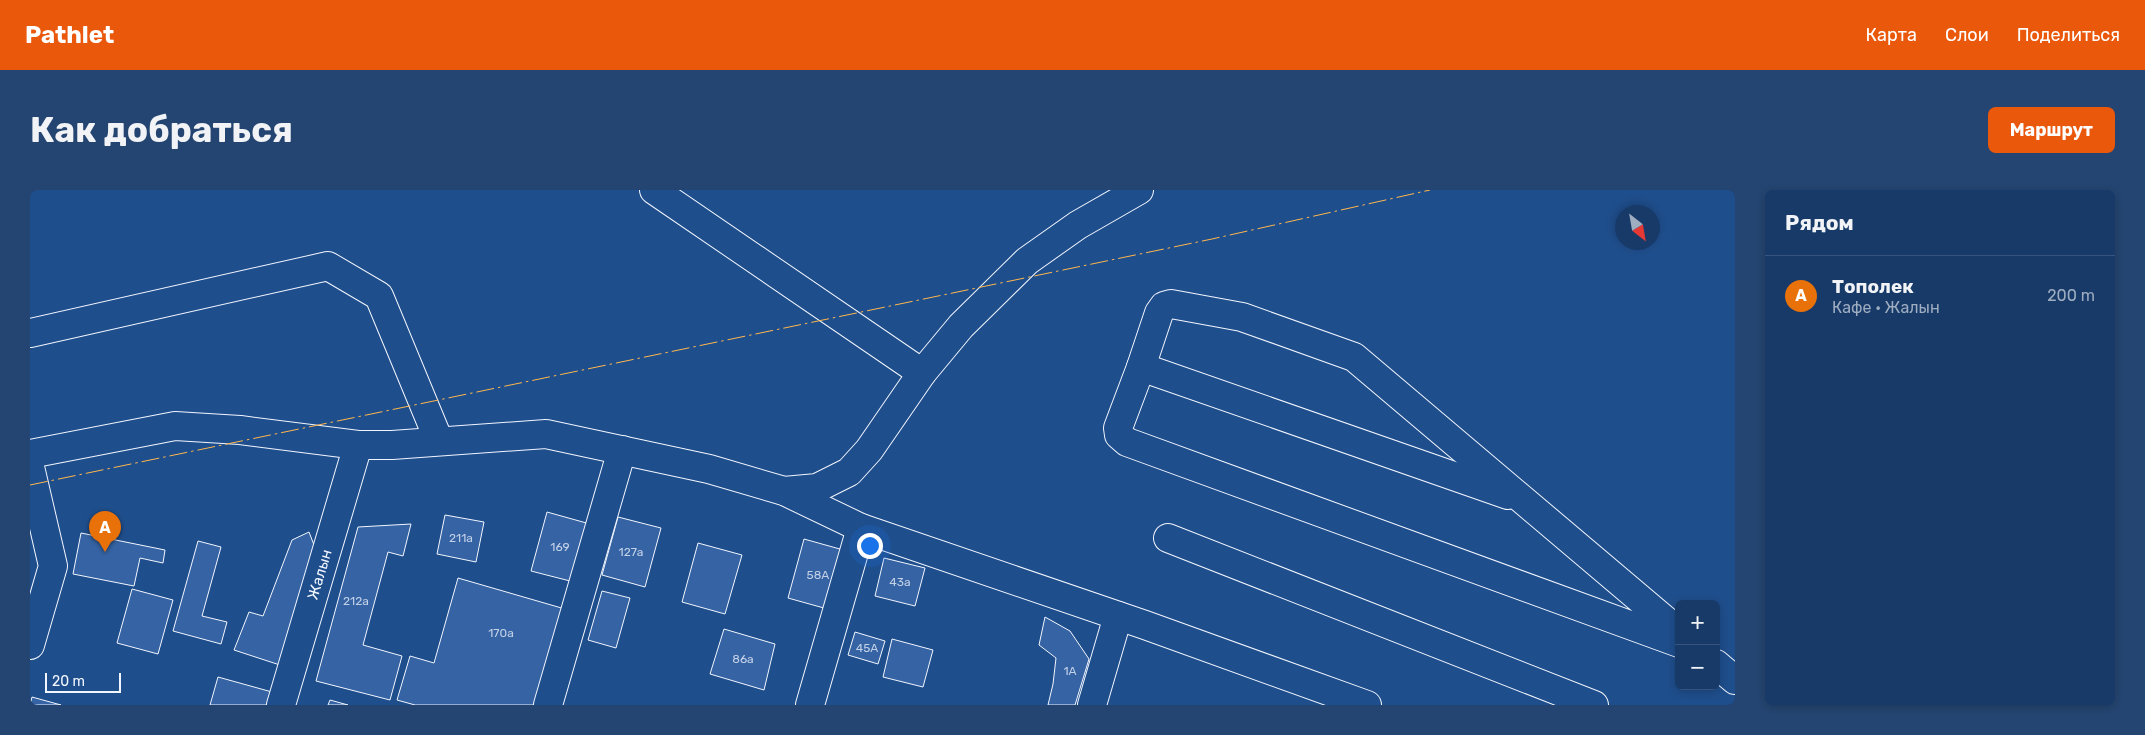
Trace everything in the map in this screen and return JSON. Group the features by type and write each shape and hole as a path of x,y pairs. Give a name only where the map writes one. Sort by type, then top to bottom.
{"street":[{"path":"654,190 922,373"},
{"path":"784,491 818,488 849,472 869,450 922,373 961,326 1027,261 1078,225 1139,190"},
{"path":"30,332 328,266 379,296 438,441"},
{"path":"1675,629 1354,357 1242,317 1172,304 1164,306 1159,313 1118,428 1119,435 1127,442 1675,642"},
{"path":"1141,367 1523,500"},
{"path":"30,454 175,426 240,430 358,445 392,445 546,434 708,469 784,491 861,528 1118,616 1367,705"},
{"name":"Жалын","path":"281,705 358,445"},
{"path":"548,705 622,450"},
{"path":"30,467 53,566 30,645"},
{"path":"810,705 861,528"},
{"path":"1168,538 1594,705"},
{"path":"1092,705 1118,616"},
{"path":"1720,667 1735,680"}],"building":[{"path":"547,512 590,524 574,582 531,571"},
{"path":"445,515 484,522 476,562 437,554"},
{"path":"618,517 661,528 645,587 602,575"},
{"path":"411,524 403,556 388,552 363,645 402,656 390,700 316,681 358,527"},
{"path":"309,532 319,558 283,666 234,650 249,612 263,616 292,540"},
{"path":"81,533 165,550 163,563 140,558 134,586 73,574"},
{"path":"804,539 847,551 831,610 788,598"},
{"path":"198,541 221,547 202,616 227,622 221,644 173,631"},
{"path":"698,543 742,555 725,614 682,602"},
{"path":"884,558 925,568 915,606 875,596"},
{"path":"458,578 565,609 538,705 415,705 397,700 410,656 434,663"},
{"path":"132,589 173,600 158,654 117,643"},
{"path":"602,591 630,598 616,648 588,640"},
{"path":"1045,617 1070,631 1089,659 1075,705 1048,705 1056,658 1039,645"},
{"path":"724,629 775,644 764,690 710,674"},
{"path":"855,632 885,641 878,664 848,655"},
{"path":"892,639 933,650 923,687 883,677"},
{"path":"218,677 272,692 268,705 210,705"},
{"path":"32,697 61,705 30,705"},
{"path":"330,700 348,705 328,705"}],"power":[{"path":"30,485 1212,239 1430,190"}],"place":[{"name":"Тополек","path":"105,552"}]}
